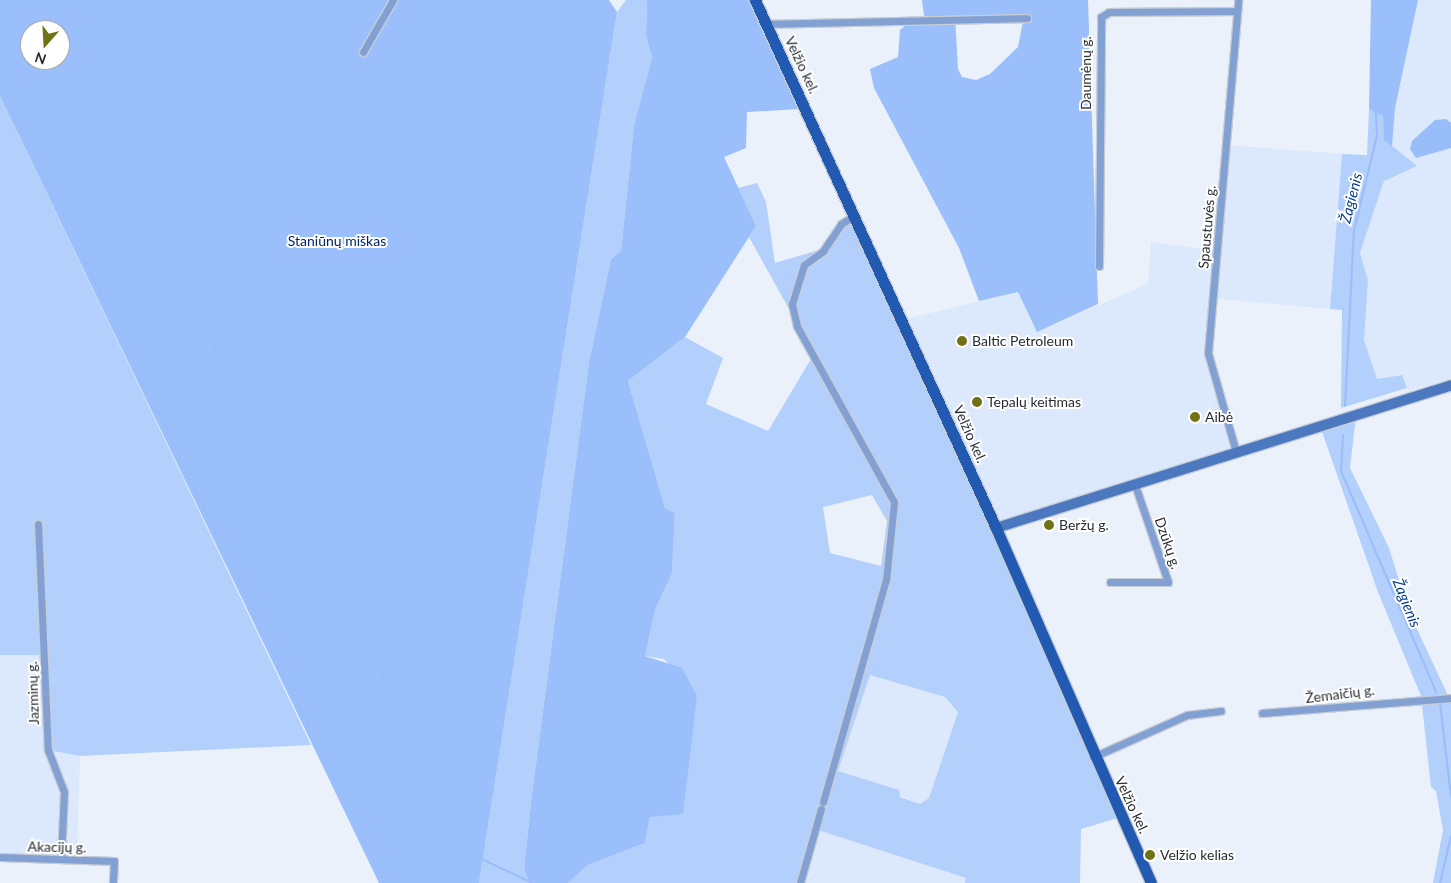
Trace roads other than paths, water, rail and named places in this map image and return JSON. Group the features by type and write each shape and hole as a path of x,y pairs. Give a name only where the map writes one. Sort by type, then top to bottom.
{"main road":[{"name":"Velžio kel.","path":"755,0 996,528 1093,757 1151,883"},
{"path":"996,528 1451,385"}],"street":[{"path":"363,52 393,0"},
{"name":"Spaustuvės g.","path":"1236,452 1208,353 1238,0"},
{"name":"Daumėnų g.","path":"1099,266 1101,17 1109,12 1237,11"},
{"path":"766,24 1027,18"},
{"path":"800,883 886,580 894,502 797,326 792,304 804,265 823,251 841,224 854,216"},
{"name":"Dzūkų g.","path":"1110,582 1168,582 1135,485"},
{"name":"Jazminų g.","path":"38,524 48,750 64,792 61,858"},
{"name":"Žemaičių g.","path":"1262,713 1451,698"},
{"path":"1093,757 1187,715 1221,711"},
{"name":"Akacijų g.","path":"0,857 114,861 113,883"}],"waterway":[{"path":"51,0 205,329 475,856 533,883"},
{"name":"Žagienis","path":"1345,406 1354,231 1377,135 1372,49 1389,0"},
{"path":"0,84 384,883"},
{"name":"Žagienis","path":"1343,435 1341,471 1436,692"},
{"name":"Žagienis","path":"1440,703 1451,796"},
{"name":"Žagienis","path":"1440,883 1451,836"}],"place":[{"name":"Baltic Petroleum","path":"962,341"},
{"name":"Tepalų keitimas","path":"977,402"},
{"name":"Aibė","path":"1195,417"},
{"name":"Beržų g.","path":"1049,525"},
{"name":"Velžio kelias","path":"1150,855"}],"park label":[{"name":"Staniūnų miškas","path":"337,241"}]}
